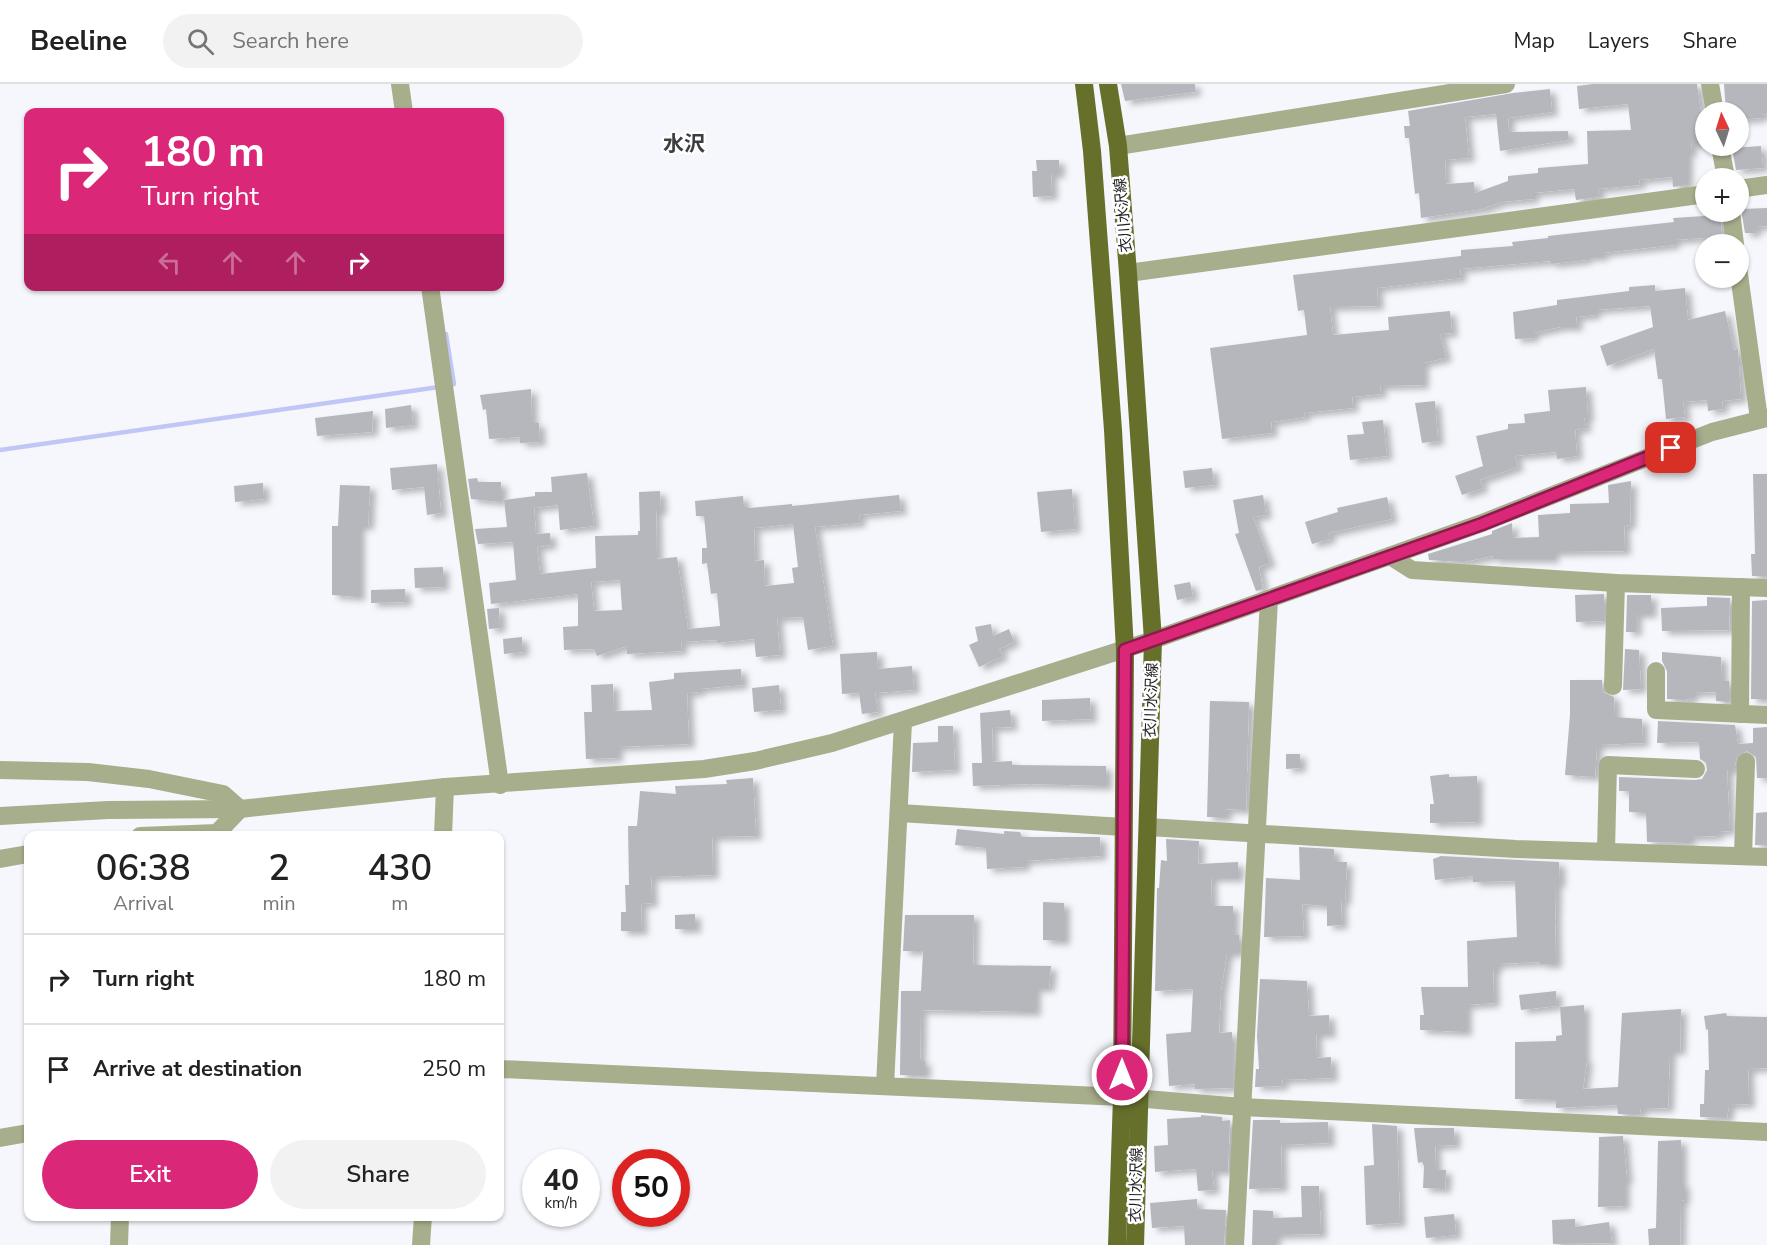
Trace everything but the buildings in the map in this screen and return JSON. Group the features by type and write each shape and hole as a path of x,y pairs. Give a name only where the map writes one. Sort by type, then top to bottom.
{"main road":[{"name":"衣川水沢線","path":"1084,84 1092,151 1113,430 1125,650 1123,827 1135,1245"},
{"name":"衣川水沢線","path":"1108,84 1118,146 1153,640 1148,827 1130,1098 1117,1245"}],"street":[{"path":"400,84 403,108"},
{"path":"1118,146 1506,84"},
{"path":"1710,84 1713,102"},
{"path":"1749,187 1767,185"},
{"path":"1128,273 1695,196"},
{"path":"0,816 108,810 240,809 445,787 500,785 704,769 755,761 832,743 903,722 1125,650 1482,524 1712,432 1763,418 1741,288"},
{"path":"431,291 500,785"},
{"path":"1390,556 1412,570 1616,583 1767,588"},
{"path":"1613,686 1616,583"},
{"path":"1740,714 1741,587"},
{"path":"1235,1245 1269,599"},
{"path":"1656,670 1656,710 1767,715"},
{"path":"885,1086 903,722"},
{"path":"1743,856 1746,762"},
{"path":"1606,851 1608,765 1696,769"},
{"path":"0,770 88,772 149,778 223,794 240,809"},
{"path":"443,831 445,787"},
{"path":"219,831 240,809"},
{"path":"900,813 1123,827"},
{"path":"1148,827 1255,834 1767,857"},
{"path":"0,859 24,855"},
{"path":"504,1069 1130,1098 1242,1107 1767,1132"},
{"path":"0,1138 24,1134"},
{"path":"119,1245 120,1221"},
{"path":"421,1245 423,1221"}],"waterway":[{"path":"446,334 454,384 448,385"},
{"path":"0,450 439,387"}],"district":[{"name":"水沢","path":"684,144"}],"route":[{"path":"1122,1075 1125,650 1482,524 1671,448"}]}
